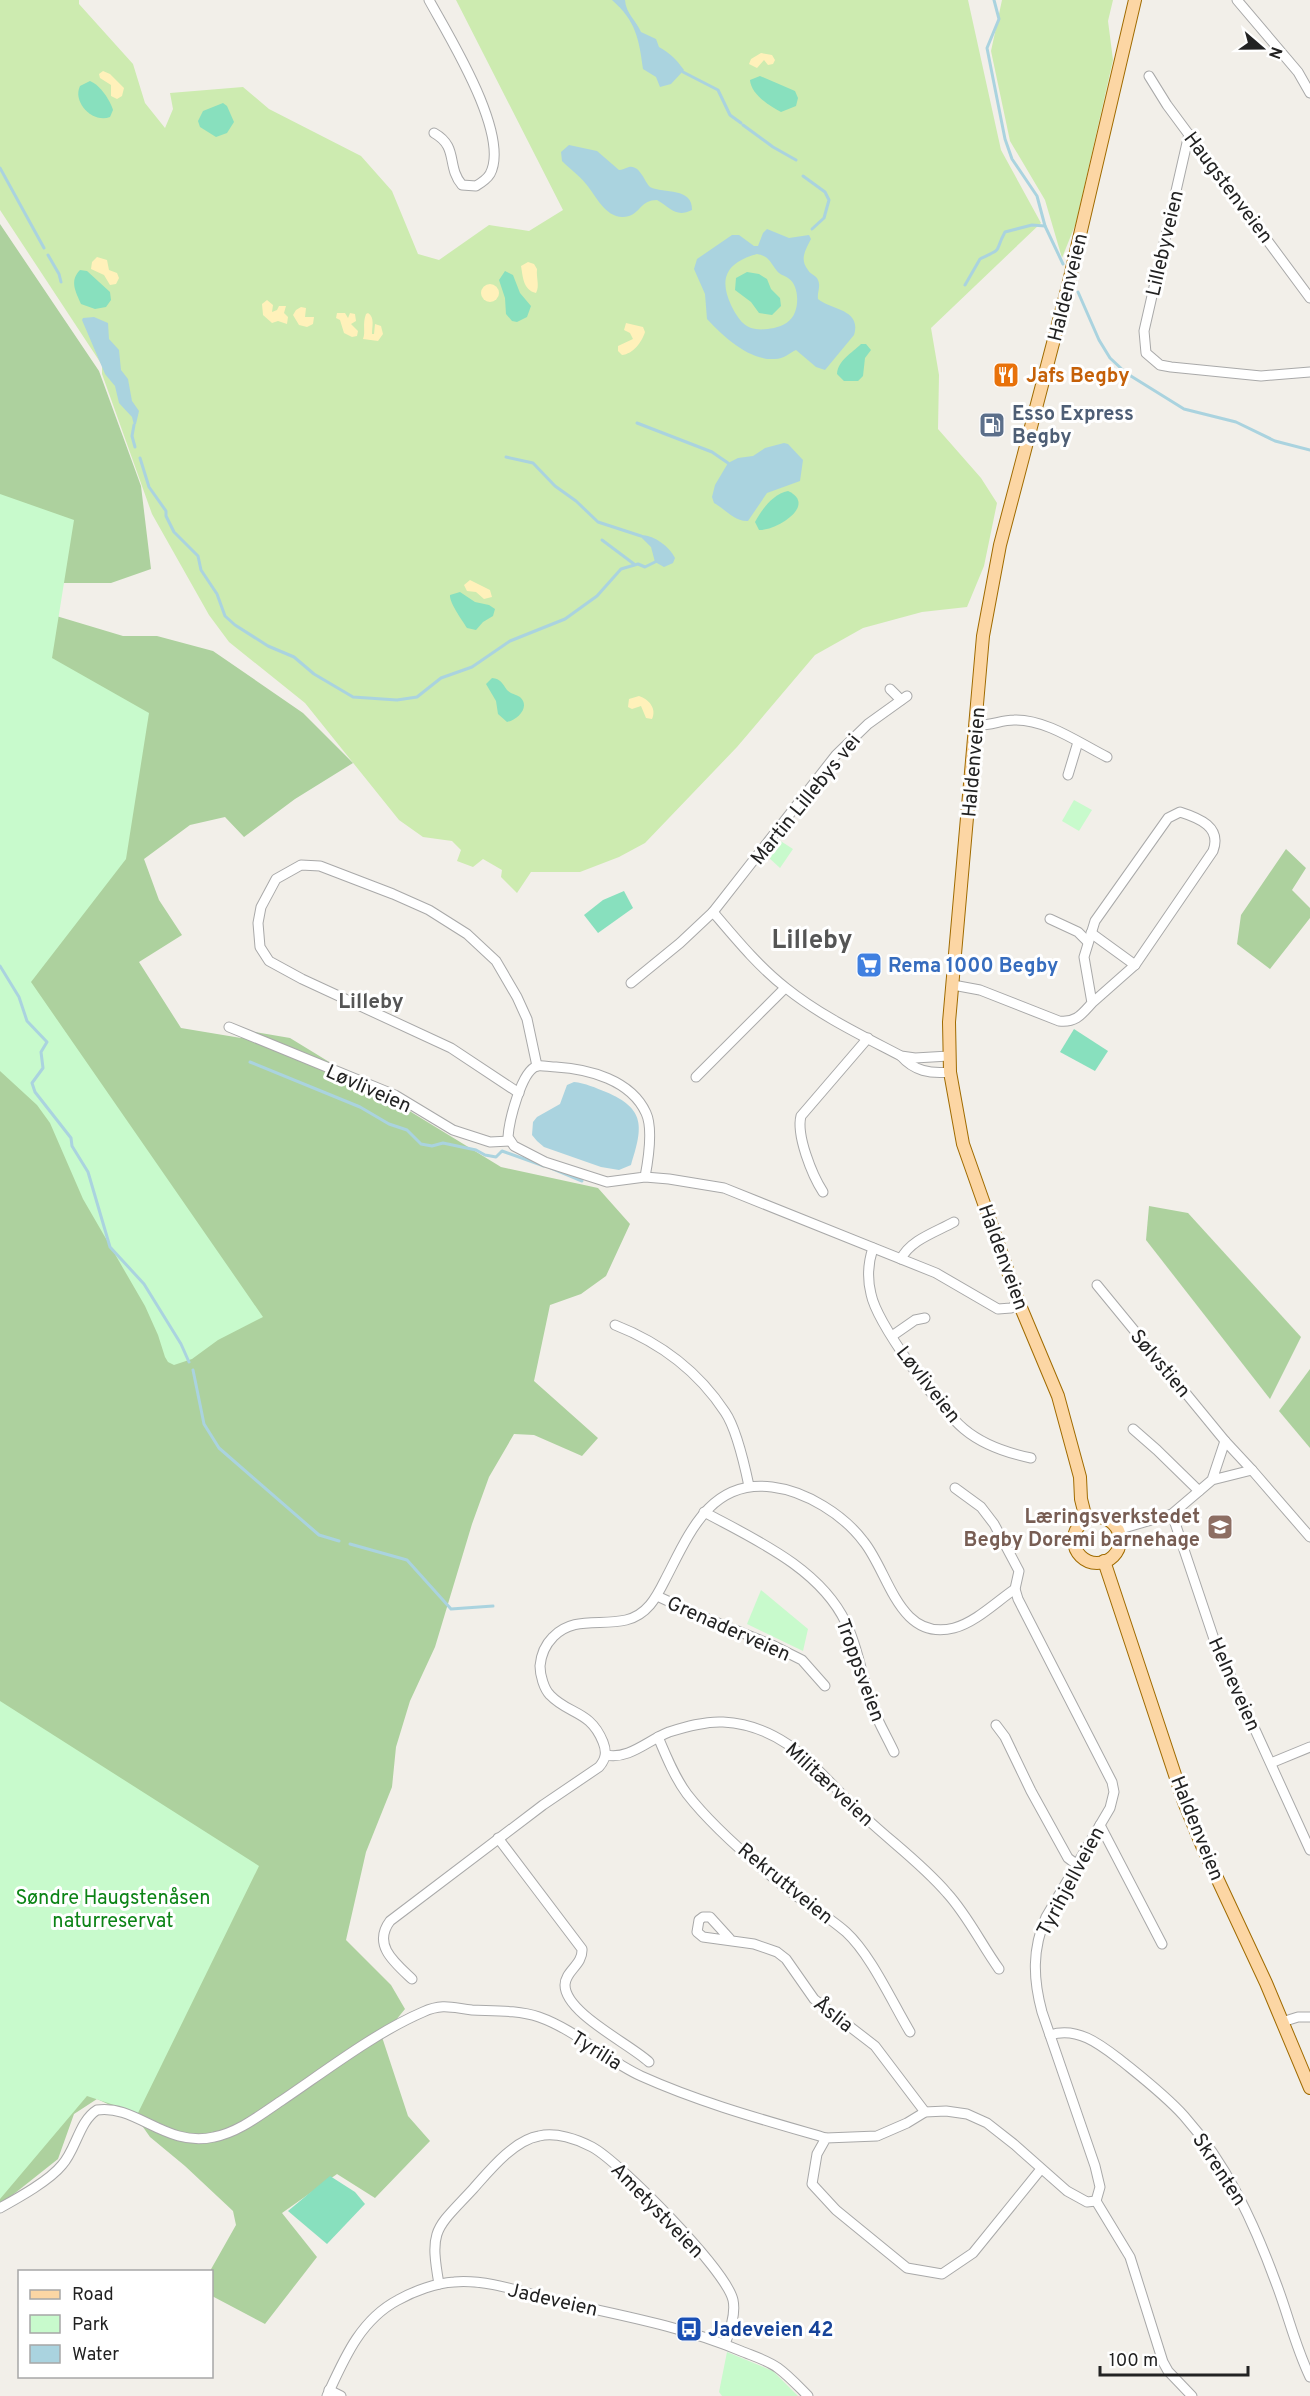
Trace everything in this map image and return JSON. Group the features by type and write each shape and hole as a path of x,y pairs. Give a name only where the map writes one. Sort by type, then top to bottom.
{"main road":[{"name":"Haldenveien","path":"1086,1519 1081,1499 1080,1478 1058,1396 1019,1303 963,1144 950,1072 949,1022 983,636 1000,545 1062,309 1135,0"},
{"path":"1104,1518 1112,1522 1118,1530 1119,1545 1116,1552 1104,1561 1088,1561 1077,1551 1074,1534 1086,1519 1104,1518"},
{"name":"Haldenveien","path":"1104,1561 1184,1802 1310,2088"}],"street":[{"path":"429,0 484,105 491,135 493,163 483,182 476,186 462,185 456,178 450,147 435,133"},
{"path":"1237,0 1298,72 1310,93"},
{"name":"Haugstenveien","path":"1149,76 1167,105 1310,298"},
{"name":"Lillebyveien","path":"1189,134 1144,331 1146,353 1160,365 1171,367 1262,375 1310,372"},
{"name":"Martin Lillebys vei","path":"631,982 680,943 713,912 836,755 868,724 904,698 891,689"},
{"path":"976,725 992,725 1014,720 1043,725 1107,757"},
{"path":"1068,775 1078,742"},
{"path":"953,985 980,990 1059,1021 1068,1022 1077,1019 1135,965 1213,851 1216,835 1204,822 1180,812 1168,818 1095,921 1084,957 1092,1003"},
{"path":"519,1093 451,1048 302,979 269,961 260,947 258,923 261,907 276,879 301,865 320,866 429,910 467,934 496,961 517,997 527,1019 537,1066"},
{"path":"713,912 751,956 785,988 819,1012 901,1056 909,1065 934,1073 950,1072"},
{"path":"1050,919 1089,937 1135,965"},
{"path":"696,1077 785,988"},
{"name":"Løvliveien","path":"229,1027 395,1095 453,1130 490,1142 510,1141"},
{"path":"823,1192 798,1126 801,1116 868,1038"},
{"path":"901,1056 915,1058 949,1056"},
{"path":"645,1177 649,1153 647,1115 634,1095 607,1077 573,1068 537,1066 527,1076 519,1093 509,1128 510,1141 514,1146 545,1162 607,1182 645,1177 724,1188 952,1281 998,1309 1011,1308 1019,1303"},
{"path":"901,1259 906,1249 912,1244 954,1222"},
{"name":"Løvliveien","path":"873,1248 868,1268 871,1294 878,1314 941,1405 965,1430 987,1444 1031,1458"},
{"name":"Sølvstien","path":"1097,1285 1225,1441 1310,1537"},
{"name":"Løvliveien","path":"892,1336 915,1320 925,1318"},
{"path":"615,1325 640,1335 686,1365 709,1390 730,1421 749,1486"},
{"path":"1133,1429 1199,1491"},
{"path":"1212,1480 1225,1441"},
{"path":"1118,1530 1172,1514 1212,1480 1252,1470"},
{"path":"412,1979 393,1962 386,1951 384,1936 387,1925 498,1838 599,1767 606,1755 602,1739 590,1721 560,1702 547,1690 540,1670 542,1653 549,1642 564,1628 574,1624 626,1620 643,1612 657,1596 704,1512 725,1494 749,1486 771,1486 810,1499 839,1518 862,1539 870,1550 900,1608 924,1626 946,1629 966,1623 1015,1589"},
{"name":"Tyrihjellveien","path":"955,1488 981,1507 994,1524 1019,1570 1015,1589 1018,1599 1112,1782 1113,1800 1038,1936 1034,1961 1037,1993 1095,2166 1100,2187 1096,2201"},
{"name":"Troppsveien","path":"704,1512 794,1564 839,1610 853,1637 873,1707 894,1752"},
{"name":"Helneveien","path":"1172,1514 1215,1642 1310,1850"},
{"name":"Grenaderveien","path":"657,1596 802,1660 825,1686"},
{"name":"Militærveien","path":"606,1755 621,1756 658,1737 698,1724 722,1722 760,1730 781,1739 814,1765 867,1820 893,1840 948,1894 999,1969"},
{"path":"996,1725 1005,1737 1031,1791 1068,1858 1076,1864"},
{"name":"Rekruttveien","path":"658,1737 686,1793 697,1805 760,1866 787,1889 846,1932 855,1942 867,1957 910,2032"},
{"path":"1271,1763 1310,1747"},
{"path":"1100,1825 1162,1944"},
{"path":"498,1838 582,1949 578,1964 566,1978 566,1992 596,2025 649,2062"},
{"name":"Åslia","path":"730,1939 777,1952 786,1959 814,1999 875,2046 925,2112"},
{"name":"Tyrilia","path":"0,2208 55,2173 63,2164 87,2121 97,2110 116,2111 180,2138 213,2138 249,2122 370,2042 420,2013 456,2006 467,2009 522,2013 540,2018 560,2027 608,2059 641,2076 724,2108 826,2138 877,2136 925,2112 946,2111 967,2114 987,2122 1067,2191 1087,2202 1096,2201"},
{"path":"1282,2022 1298,2017 1310,2017"},
{"name":"Skrenten","path":"1050,2035 1056,2033 1080,2035 1094,2040 1146,2080 1184,2116 1223,2168 1246,2210 1276,2283 1300,2356 1310,2377"},
{"name":"Ametystveien","path":"439,2284 433,2251 435,2234 443,2221 497,2162 527,2140 540,2135 569,2138 592,2147 606,2156 663,2208 719,2275 733,2297 734,2305 731,2331 725,2344"},
{"path":"826,2138 817,2154 812,2184 836,2210 907,2268 942,2274 973,2253 1041,2169"},
{"path":"1096,2201 1130,2257 1163,2362 1168,2371 1192,2396"},
{"name":"Jadeveien","path":"328,2393 348,2350 360,2332 398,2300 439,2284 474,2283 637,2318 725,2344 776,2367 807,2396"},
{"path":"328,2393 341,2396"}],"green space":[{"path":"0,0 79,0 79,4 133,64 145,103 165,128 173,109 170,93 243,87 269,109 361,156 392,191 418,254 439,260 489,225 529,231 563,210 456,0 968,0 1001,150 1041,223 931,328 939,375 938,429 981,478 997,503 984,566 967,607 922,612 863,628 815,655 737,747 645,843 619,857 580,872 531,872 517,893 501,877 502,870 483,859 473,867 457,861 461,850 452,841 423,837 399,820 305,703 229,642 209,615 152,514 102,374 102,365 0,210"},
{"path":"1002,0 1113,0 1108,21 1113,60 1076,223 1062,258 1045,200 1010,141 991,51"},
{"path":"760,76 795,91 798,98 796,106 781,112 761,99 750,80"},
{"path":"90,81 101,89 110,102 113,110 110,117 97,117 81,105 78,92 80,86"},
{"path":"223,103 227,106 234,122 227,133 216,137 200,127 198,121 203,111"},
{"path":"0,224 99,371 141,486 151,569 111,583 56,583 0,597"},
{"path":"80,270 87,271 110,292 111,300 106,307 95,309 81,304 74,282"},
{"path":"505,271 513,275 520,293 531,306 527,317 517,322 512,321 506,314 505,298 499,280"},
{"path":"747,272 759,274 767,279 771,289 780,298 781,306 772,315 759,313 751,302 735,290 736,278"},
{"path":"861,344 866,344 871,350 865,358 863,376 858,381 844,381 837,374 838,369 846,357"},
{"path":"788,491 796,497 799,503 796,510 784,522 759,530 755,522 765,507 778,495"},
{"path":"0,494 74,520 52,658 149,713 126,859 31,982 263,1317 218,1340 192,1359 174,1365 165,1357 145,1306 83,1199 50,1123 37,1105 0,1071"},
{"path":"460,592 475,602 495,609 493,616 476,630 467,628 452,602 450,595"},
{"path":"0,614 53,615 123,636 157,636 213,651 303,713 353,763 295,799 244,837 225,817 190,825 144,859 159,900 182,935 139,962 181,1028 241,1038 255,1032 290,1038 501,1167 598,1188 630,1224 606,1276 581,1294 550,1305 534,1381 598,1438 582,1456 534,1435 514,1434 489,1477 472,1524 435,1647 410,1701 396,1747 392,1787 366,1852 346,1940 391,1985 405,2009 382,2037 408,2116 430,2141 375,2198 337,2174 282,2213 317,2257 265,2324 213,2297 213,2270 211,2270 236,2225 233,2211 150,2137 136,2117 97,2099 74,2114 58,2159 0,2205"},
{"path":"492,678 499,680 507,690 523,701 521,713 511,721 507,722 498,714 496,701 486,684"},
{"path":"1074,800 1092,810 1079,831 1062,821"},
{"path":"779,840 793,849 780,868 767,856"},
{"path":"1286,849 1306,868 1292,890 1310,908 1310,918 1270,969 1237,944 1241,915"},
{"path":"624,891 633,908 598,933 584,915 603,900"},
{"path":"1074,1029 1108,1051 1095,1071 1060,1052"},
{"path":"1149,1206 1188,1213 1301,1337 1270,1399 1146,1240"},
{"path":"1310,1369 1310,1448 1279,1411"},
{"path":"761,1590 808,1629 803,1651 747,1624"},
{"name":"Søndre Haugstenåsen naturreservat","path":"0,1701 259,1866 138,2113 87,2096 0,2199"},
{"path":"330,2176 355,2192 365,2204 327,2244 288,2211"},
{"path":"727,2352 773,2371 798,2396 722,2396 719,2392"}],"sand":[{"path":"761,53 772,55 775,60 773,64 768,65 764,60 757,68 749,64 751,59"},
{"path":"103,71 110,74 124,88 122,96 117,99 111,96 111,85 100,78 99,74"},
{"path":"97,257 107,260 109,270 117,273 119,278 116,284 110,285 104,275 91,269 92,262"},
{"path":"528,262 534,264 537,269 536,293 528,289 523,279 521,266"},
{"path":"486,284 494,284 499,289 497,300 486,302 481,297 481,289"},
{"path":"267,300 273,305 272,312 279,306 286,306 284,313 288,317 287,324 278,321 272,323 263,315 262,304"},
{"path":"301,307 306,308 305,317 314,317 313,324 307,327 299,325 293,315"},
{"path":"337,313 345,313 348,318 350,313 355,314 356,321 351,324 358,331 357,336 352,337 344,333 340,320 336,318"},
{"path":"368,313 372,320 372,334 374,334 375,324 381,326 383,334 378,341 363,339 365,318"},
{"path":"626,323 643,327 645,332 636,347 622,355 618,351 618,346 633,339 630,333 624,330"},
{"path":"470,580 490,590 492,597 484,599 476,592 467,591 464,585"},
{"path":"639,696 651,705 652,719 646,718 641,706 632,709 628,707 629,699"}],"water":[{"path":"612,0 625,0 627,9 641,32 656,39 659,47 673,57 684,70 671,84 660,87 656,77 643,69 635,31 626,15"},
{"path":"569,145 597,151 619,170 629,167 636,168 650,187 683,194 691,203 692,210 678,212 657,200 644,204 629,216 621,217 609,212 583,181 562,161 561,152"},
{"path":"767,229 789,238 809,235 811,239 804,254 804,262 809,272 818,280 818,299 844,311 854,320 854,335 825,370 816,367 796,350 778,359 765,359 746,352 729,340 707,319 705,294 694,269 697,259 732,235 739,235 754,246 758,246","holes":["757,254 769,260 778,272 794,284 796,289 797,303 794,315 781,326 774,328 758,329 747,326 738,318 727,295 728,272 739,261"]},
{"path":"94,317 108,323 109,339 119,350 121,370 128,379 132,401 139,411 134,425 132,417 119,403 115,386 105,374 82,320"},
{"path":"788,444 803,460 800,481 767,493 748,521 734,517 714,503 712,497 715,485 728,463 738,458 753,456 765,448"},
{"path":"642,535 652,537 665,546 675,558 673,563 664,567 655,562 651,547 641,537"},
{"path":"574,1082 619,1098 635,1113 639,1130 631,1165 619,1170 601,1167 544,1147 532,1135 533,1122 537,1117 560,1104 567,1085"}],"waterway":[{"path":"994,0 999,19 987,48 1005,139 1012,159 1037,196 1045,226 1063,264"},
{"path":"683,72 718,90 730,115 741,123"},
{"path":"743,125 773,147 796,160"},
{"path":"0,168 44,248"},
{"path":"803,176 825,192 829,200 824,218 812,229"},
{"path":"965,285 980,259 997,249 1005,232 1032,225 1045,226"},
{"path":"48,255 61,282"},
{"path":"1078,292 1099,340 1110,358 1126,373 1184,409 1236,422 1275,441 1310,450"},
{"path":"637,423 712,452 728,463"},
{"path":"134,425 132,436 135,447"},
{"path":"506,457 533,463 555,486 576,501 598,522 641,536"},
{"path":"140,458 149,487 166,511 174,532 198,556 201,570 217,594 225,616 268,646 294,657 314,674 353,697 397,700 417,697 441,678 472,667 510,641 565,619 597,596 621,569 638,564 645,567 655,562"},
{"path":"602,540 634,564"},
{"path":"0,966 19,997 27,1021 47,1042 41,1052 43,1068 32,1083 35,1092 71,1138 72,1146 88,1172 110,1247 144,1284 181,1344 189,1362"},
{"path":"250,1062 360,1107 389,1124 407,1130 421,1144 432,1146 443,1143 496,1157 502,1151 544,1166"},
{"path":"551,1168 582,1181"},
{"path":"193,1370 204,1424 219,1448 319,1535 339,1541"},
{"path":"350,1544 407,1560 451,1609 493,1606"}],"place":[{"name":"Jafs Begby","path":"1006,375"},
{"name":"Esso Express Begby","path":"992,425"},
{"name":"Rema 1000 Begby","path":"869,965"},
{"name":"Læringsverkstedet Begby Doremi barnehage","path":"1220,1527"},
{"name":"Jadeveien 42","path":"689,2329"}],"district":[{"name":"Lilleby","path":"812,939"},
{"name":"Lilleby","path":"371,1001"}]}
